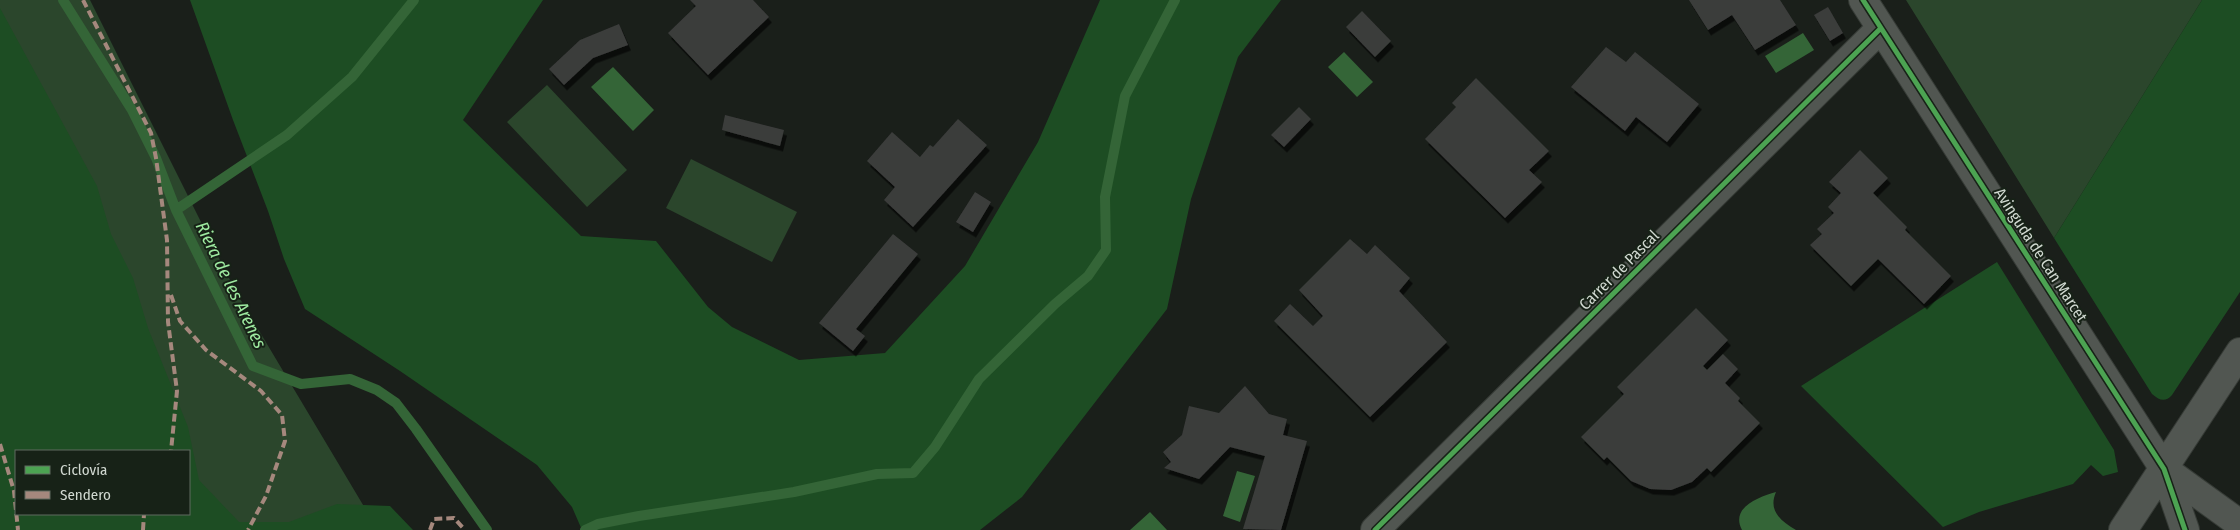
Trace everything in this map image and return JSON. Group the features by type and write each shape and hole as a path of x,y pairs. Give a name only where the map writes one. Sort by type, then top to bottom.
{"street":[{"name":"Avinguda de Can Marcet","path":"1863,0 2164,469 2185,530"},
{"name":"Carrer de Pascal","path":"1375,530 1880,28"},
{"path":"2123,530 2240,352"},
{"path":"2164,469 2240,524"}],"shaded area":[{"path":"0,0 90,0 236,292 378,530 0,530"},
{"path":"190,0 543,0 463,120 581,236 656,241 708,307 732,327 799,360 885,353 965,266 1038,142 1100,0 1281,0 1238,57 1191,199 1167,309 1022,497 980,530 582,530 572,507 537,465 400,371 305,309 284,259"},
{"path":"1906,0 2202,0 2054,238"},
{"path":"2202,0 2240,0 2240,292 2172,395 2162,400 2152,394 2054,238"},
{"path":"0,8 97,186 111,234 133,278 148,328 188,427 199,480 239,522 289,522 337,504 390,506 413,530 0,530"},
{"path":"1803,33 1814,50 1776,73 1765,56"},
{"path":"1344,52 1373,82 1357,97 1328,67"},
{"path":"613,67 654,110 633,131 591,87"},
{"path":"547,85 627,170 587,207 507,122"},
{"path":"691,159 797,212 772,262 666,208"},
{"path":"1997,262 2114,450 2118,472 2103,476 2091,465 2073,484 1979,512 1943,527 1801,386"},
{"path":"1237,471 1255,476 1240,522 1223,516"},
{"path":"1776,492 1774,504 1777,514 1785,523 1796,530 1742,530 1739,522 1743,509 1755,500"},
{"path":"1150,512 1167,530 1130,530"}],"building":[{"path":"690,0 753,0 769,17 708,75 668,33 696,6"},
{"path":"1689,0 1780,0 1796,25 1755,50 1732,15 1708,30"},
{"path":"1828,7 1843,33 1830,41 1814,15"},
{"path":"1362,11 1391,41 1375,57 1346,27"},
{"path":"619,24 628,45 593,58 564,85 549,69 580,40"},
{"path":"1606,47 1626,62 1635,52 1699,104 1667,142 1636,117 1625,131 1571,87"},
{"path":"1476,78 1549,151 1529,170 1542,182 1505,218 1425,139 1456,107 1452,103"},
{"path":"1299,107 1311,119 1284,147 1271,135"},
{"path":"725,115 784,130 780,146 722,130"},
{"path":"958,119 987,145 913,227 884,200 895,187 867,161 892,132 920,157 930,145 933,147"},
{"path":"1860,150 1888,178 1873,193 1907,227 1905,230 1951,276 1924,304 1878,259 1851,286 1810,245 1822,234 1817,229 1834,213 1828,207 1841,193 1829,182"},
{"path":"975,192 991,202 973,232 956,222"},
{"path":"893,234 918,254 856,329 865,336 853,351 819,323"},
{"path":"1350,239 1367,254 1375,245 1410,278 1399,291 1447,342 1370,417 1274,321 1290,304 1313,326 1323,316 1299,290"},
{"path":"1696,308 1728,340 1703,366 1707,370 1723,354 1738,369 1725,383 1740,398 1738,401 1760,423 1711,472 1707,468 1692,482 1671,490 1650,489 1631,481 1607,457 1604,460 1581,437 1624,394 1617,387"},
{"path":"1245,386 1269,414 1287,419 1283,435 1307,441 1281,530 1243,529 1265,456 1230,447 1199,479 1164,468 1171,462 1163,452 1182,435 1189,406 1219,413"}],"waterway":[{"name":"Riera de les Arenes","path":"63,0 132,110 156,158 176,210 253,366 301,384 350,379 377,390 396,403 487,530"},
{"path":"176,210 287,135 352,77 414,0"},
{"path":"585,530 598,524 639,516 794,492 877,474 913,473 935,447 979,379 1055,304 1088,276 1106,250 1105,197 1125,96 1175,0"}],"marked path":[{"path":"83,0 151,133 156,158 167,240 168,322 177,391 171,450"},
{"path":"171,295 180,321 206,350 261,391 282,415 285,441 266,496 248,530"},
{"path":"0,444 14,491 15,501"},
{"path":"16,515 18,530"},
{"path":"143,530 144,515"},
{"path":"430,530 434,519 454,518 465,530"}],"cycle path":[{"path":"1863,0 2164,469 2185,530"},
{"path":"1375,530 1880,29"}]}
